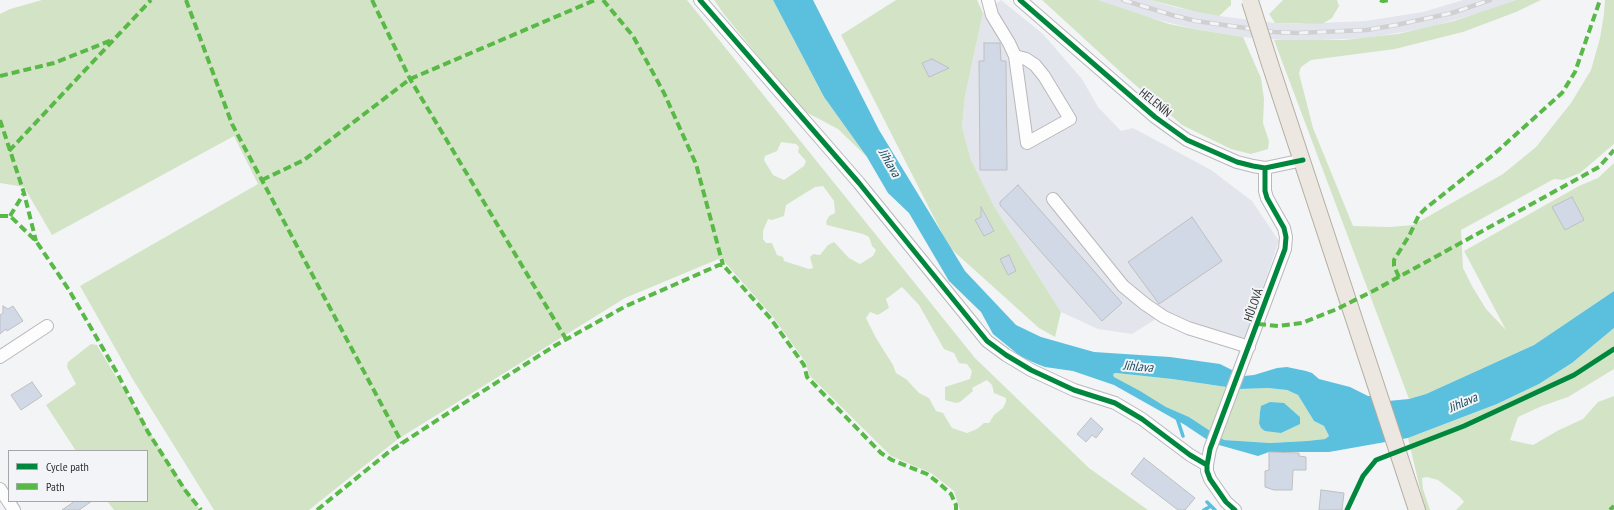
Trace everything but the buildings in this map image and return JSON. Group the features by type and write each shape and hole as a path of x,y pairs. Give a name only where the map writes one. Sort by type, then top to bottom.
{"main road":[{"path":"1250,1 1417,510"}],"street":[{"path":"700,0 859,183 987,341 1006,355 1031,370 1074,390 1122,407 1142,419 1190,456 1207,465 1207,471 1213,484 1226,502 1235,510"},
{"path":"988,0 992,15 1015,56 1027,143 1070,120 1044,76 1035,65 1026,59 1015,56"},
{"name":"HELENÍN","path":"1020,0 1155,117 1187,140 1237,162 1264,168 1303,160"},
{"name":"HŮLOVÁ","path":"1207,465 1210,449 1285,249 1286,237 1284,228 1267,198 1265,191 1264,168"},
{"path":"1054,199 1122,286 1145,304 1164,317 1188,328 1249,347"},
{"path":"0,357 47,326"},
{"path":"0,489 8,501"}],"shaded area":[{"path":"1001,0 1043,34 1082,79 1098,107 1121,131 1133,128 1211,170 1252,201 1279,241 1245,338 1217,332 1167,312 1132,334 1098,329 1061,312 994,206 971,160 962,127 965,96 983,13"},
{"path":"1098,0 1151,0 1174,7 1219,16 1275,23 1297,24 1366,21 1423,12 1463,0 1516,0 1482,12 1427,28 1368,38 1297,41 1243,37 1194,29 1143,16"}],"green space":[{"path":"42,0 687,0 975,358 1089,468 1148,510 960,510 954,491 931,473 891,456 809,375 806,363 773,317 721,258 625,298 398,439 309,510 214,510 132,378 80,286 258,184 234,136 52,235 24,187 0,183 0,14 10,9","holes":["781,142 796,144 799,147 798,152 806,161 804,166 784,180 773,175 764,160 765,156 777,151","823,186 834,201 835,213 829,216 826,222 827,225 863,234 869,237 872,246 876,250 873,256 860,264 849,258 834,242 828,245 820,255 813,254 810,257 813,268 809,269 784,261 783,257 777,255 772,243 766,243 763,239 763,231 768,219 772,220 784,216 786,205 815,187","902,287 919,305 944,349 954,353 959,363 967,364 972,371 970,379 945,387 945,400 956,403 960,402 973,391 972,388 987,380 992,385 994,393 1006,398 1003,408 994,415 989,423 984,423 977,429 967,433 952,428 943,413 936,411 929,398 919,393 906,379 896,373 866,318 870,312 878,315 889,308 886,299"]},
{"path":"714,0 773,0 824,97 867,157 838,129 802,110"},
{"path":"896,0 977,0 983,13 965,96 962,127 971,160 994,206 1061,312 1055,337 1039,328 949,247 841,35"},
{"path":"1042,0 1098,0 1169,24 1243,37 1261,78 1264,99 1263,123 1269,141 1268,149 1251,154 1231,149 1182,125 1125,76"},
{"path":"1151,0 1231,0 1231,5 1219,16"},
{"path":"1283,0 1337,0 1339,6 1332,18 1322,24 1275,23 1269,14"},
{"path":"1516,0 1541,0 1516,12 1463,32 1395,49 1311,60 1301,67 1299,73 1313,128 1353,226 1390,227 1413,225 1503,174 1536,147 1571,103 1591,70 1600,38 1605,0 1614,0 1614,144 1580,173 1563,180 1554,179 1461,230 1463,268 1486,309 1506,330 1464,251 1579,186 1598,178 1614,163 1614,291 1534,345 1426,394 1409,399 1274,40 1344,40 1398,34 1454,21"},
{"path":"1614,328 1614,369 1568,397 1542,406 1518,417 1510,440 1533,445 1559,430 1583,419 1598,402 1614,396 1614,510 1456,510 1464,502 1460,497 1438,480 1427,477 1422,478 1423,489 1430,510 1425,510 1408,438 1497,404 1539,384 1572,363"},
{"path":"91,344 97,345 168,462 200,510 114,510 108,502 148,502 148,450 75,450 46,405 76,384 67,367 68,362"},
{"path":"1116,373 1172,379 1240,389 1268,388 1287,390 1298,395 1314,421 1324,426 1329,436 1325,439 1270,443 1224,440 1189,417 1168,408 1114,377 1113,374","holes":["1260,412 1294,412 1300,417 1299,420 1294,426 1281,432 1277,432 1259,423"]}],"water":[{"name":"Jihlava","path":"773,0 813,0 879,130 965,271 1016,325 1041,337 1094,352 1170,357 1220,364 1244,376 1287,367 1312,373 1319,379 1350,387 1368,396 1379,396 1388,401 1409,399 1426,394 1534,345 1614,291 1614,328 1572,363 1539,384 1497,404 1408,438 1329,452 1269,452 1258,456 1212,443 1185,425 1114,385 1073,371 1045,367 1037,364 1020,356 993,334 981,312 949,281 909,213 888,193 867,157 824,97","holes":["1116,373 1172,379 1240,389 1268,388 1287,390 1298,395 1314,421 1324,426 1329,436 1325,439 1270,443 1224,440 1189,417 1166,407 1114,377 1113,374"]},
{"path":"1270,402 1284,403 1300,417 1300,424 1281,433 1265,431 1261,428 1259,423 1261,406"}],"waterway":[{"path":"1177,418 1183,436"},
{"path":"1207,502 1215,510"},
{"path":"1204,510 1211,506"}],"railway":[{"path":"1123,0 1196,21 1274,32 1297,33 1367,30 1452,13 1490,0"}],"marked path":[{"path":"9,151 151,0"},
{"path":"186,0 232,124 402,443"},
{"path":"372,0 410,79 566,339"},
{"path":"262,180 304,160 410,79 595,0"},
{"path":"603,0 633,36 664,93 696,164 723,265"},
{"path":"1380,0 1390,0"},
{"path":"1399,277 1394,266 1394,260 1409,236 1419,215 1493,155 1562,93 1575,72 1600,0"},
{"path":"0,76 54,63 112,40"},
{"path":"0,120 24,193 36,241"},
{"path":"1258,324 1278,326 1302,323 1337,309 1375,290 1599,167 1614,150"},
{"path":"10,216 24,193"},
{"path":"0,216 10,216 36,241 69,290 116,371 148,432 185,490 201,510"},
{"path":"317,510 390,451 556,345 626,306 719,265 723,265 771,319 804,365 807,377 881,453 892,460 927,474 940,484 951,494 956,505 956,510"},
{"path":"1610,510 1614,506"}],"cycle path":[{"path":"700,0 859,183 987,341 1006,355 1031,370 1074,390 1115,403 1142,419 1190,455 1207,465"},
{"path":"1020,0 1155,117 1187,140 1237,162 1253,166 1265,168 1303,160"},
{"path":"1235,510 1226,502 1210,479 1207,471 1207,465 1210,449 1285,249 1286,237 1284,228 1267,198 1265,191 1265,168"},
{"path":"1347,510 1363,476 1376,460 1464,426 1574,375 1614,349"}]}
